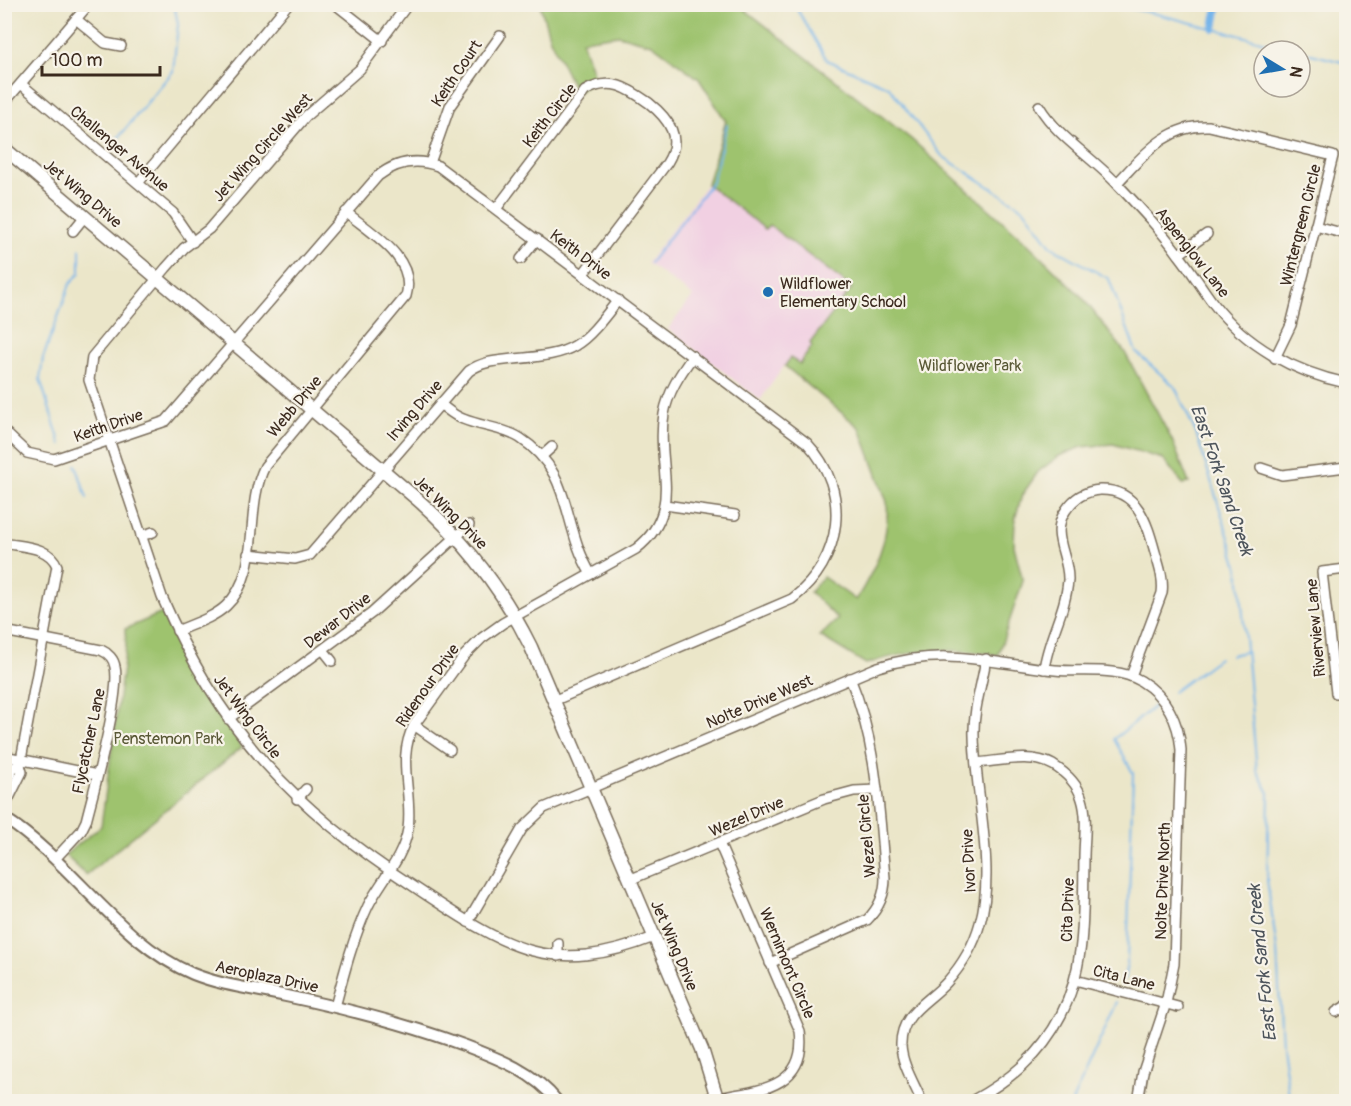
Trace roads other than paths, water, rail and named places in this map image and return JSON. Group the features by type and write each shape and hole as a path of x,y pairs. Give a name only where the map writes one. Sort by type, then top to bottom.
{"main road":[{"name":"Jet Wing Drive","path":"4,148 383,469 457,537 480,563 515,617 553,701 702,1049 717,1100"},
{"name":"Wernimont Circle","path":"699,1101 717,1100"}],"street":[{"path":"4,103 89,4"},
{"path":"138,183 288,4"},
{"path":"335,4 382,41"},
{"name":"Jet Wing Circle West","path":"157,278 178,253 209,229 306,116 360,69 408,4"},
{"path":"76,19 105,44 121,46"},
{"name":"Keith Court","path":"430,163 450,106 500,36"},
{"name":"Keith Circle","path":"496,209 585,91 607,83 632,90 669,122 674,147 667,163 583,274"},
{"name":"Challenger Avenue","path":"21,84 173,213 193,242"},
{"name":"Aspenglow Lane","path":"1039,106 1048,121 1117,183 1179,254 1225,316 1275,358 1315,375 1347,383"},
{"name":"Wintergreen Circle","path":"1117,183 1156,143 1173,133 1200,126 1333,156 1291,325 1275,358"},
{"name":"Keith Drive","path":"4,431 27,453 44,458 66,456 171,417 346,212 385,171 400,163 430,163 447,170 807,443 821,461 832,486 836,507 836,529 830,551 812,582 783,605 553,701"},
{"name":"Webb Drive","path":"177,632 225,607 244,580 260,475 271,457 402,304 409,287 407,271 398,256 346,212"},
{"path":"73,231 85,216"},
{"path":"1315,226 1347,234"},
{"path":"1179,254 1207,234"},
{"path":"521,259 537,239"},
{"name":"Jet Wing Circle","path":"157,278 96,351 89,364 89,380 141,536 177,632 198,673 228,719 262,762 297,799 341,836 390,872 468,922 518,949 558,956 606,953 654,937"},
{"name":"Irving Drive","path":"248,554 295,560 310,555 440,404 476,366 490,362 554,356 577,346 592,334 618,300"},
{"name":"Ridenour Drive","path":"335,1007 350,951 363,918 390,872 402,848 407,831 404,755 408,737 414,725 468,651 492,630 645,541 661,519 665,505 664,415 672,388 693,356"},
{"path":"440,404 460,418 512,434 542,456 563,490 574,541 591,574"},
{"path":"542,456 552,447"},
{"path":"1261,468 1282,475 1347,467"},
{"path":"1044,669 1049,640 1068,583 1058,537 1059,523 1074,500 1087,492 1105,490 1122,495 1140,510 1148,528 1163,582 1162,593 1131,676"},
{"path":"665,505 735,515"},
{"name":"Dewar Drive","path":"228,719 324,651 372,613 469,525"},
{"path":"141,536 153,532"},
{"path":"4,543 43,551 56,562 57,571 21,762 22,772 4,808"},
{"name":"Riverview Lane","path":"1347,569 1322,572 1336,693 1347,692"},
{"name":"Flycatcher Lane","path":"4,631 101,650 114,661 116,673 113,699 83,827 55,860"},
{"path":"324,651 332,661"},
{"name":"Nolte Drive West","path":"468,922 529,820 544,808 878,667 923,656 954,655 1044,669 1116,672 1131,676"},
{"name":"Ivor Drive","path":"922,1101 903,1057 901,1040 905,1024 913,1011 940,989 956,971 972,945 984,910 986,884 974,723 986,659"},
{"name":"Nolte Drive North","path":"1131,676 1152,689 1165,702 1176,722 1180,742 1174,954 1166,1004 1143,1072 1138,1101"},
{"name":"Wezel Circle","path":"770,963 856,926 874,914 883,896 885,878 870,737 850,678"},
{"path":"414,725 450,750"},
{"path":"4,756 21,762 97,775"},
{"name":"Cita Drive","path":"970,1101 1005,1080 1035,1055 1062,1015 1075,980 1081,947 1085,816 1081,796 1066,774 1045,762 1023,759 976,763"},
{"path":"4,787 13,768 21,762"},
{"path":"297,799 306,789"},
{"name":"Wezel Drive","path":"629,880 833,796 854,791 877,790"},
{"name":"Aeroplaza Drive","path":"4,818 55,860 140,940 179,967 219,982 335,1007 416,1028 491,1056 530,1076 558,1101"},
{"name":"Wernimont Circle","path":"717,1100 770,1088 790,1074 799,1060 800,1031 719,843"},
{"path":"558,943 558,956"},
{"name":"Cita Lane","path":"1075,980 1178,1007"},
{"path":"1336,1012 1347,1006"}],"waterway":[{"path":"113,144 173,71 178,24 174,4"},
{"name":"East Fork Sand Creek","path":"794,4 827,60 889,87 942,156 1024,209 1052,247 1109,279 1136,352 1175,387 1196,433 1239,570 1257,771 1269,793 1267,880 1277,950 1282,1045 1290,1102"},
{"path":"1110,4 1346,63"},
{"path":"1214,28 1218,4"},
{"path":"650,263 712,182 727,125"},
{"path":"61,445 40,379 43,358 70,284 80,273 80,249"},
{"path":"76,465 87,498"},
{"path":"1231,655 1245,652"},
{"path":"1173,692 1219,658"},
{"path":"1124,980 1127,963 1133,773 1114,739 1156,705"},
{"path":"1072,1102 1117,1002"}],"place":[{"name":"Wildflower Elementary School","path":"768,292"}],"park label":[{"name":"Wildflower Park","path":"970,365"},
{"name":"Penstemon Park","path":"168,738"}]}
